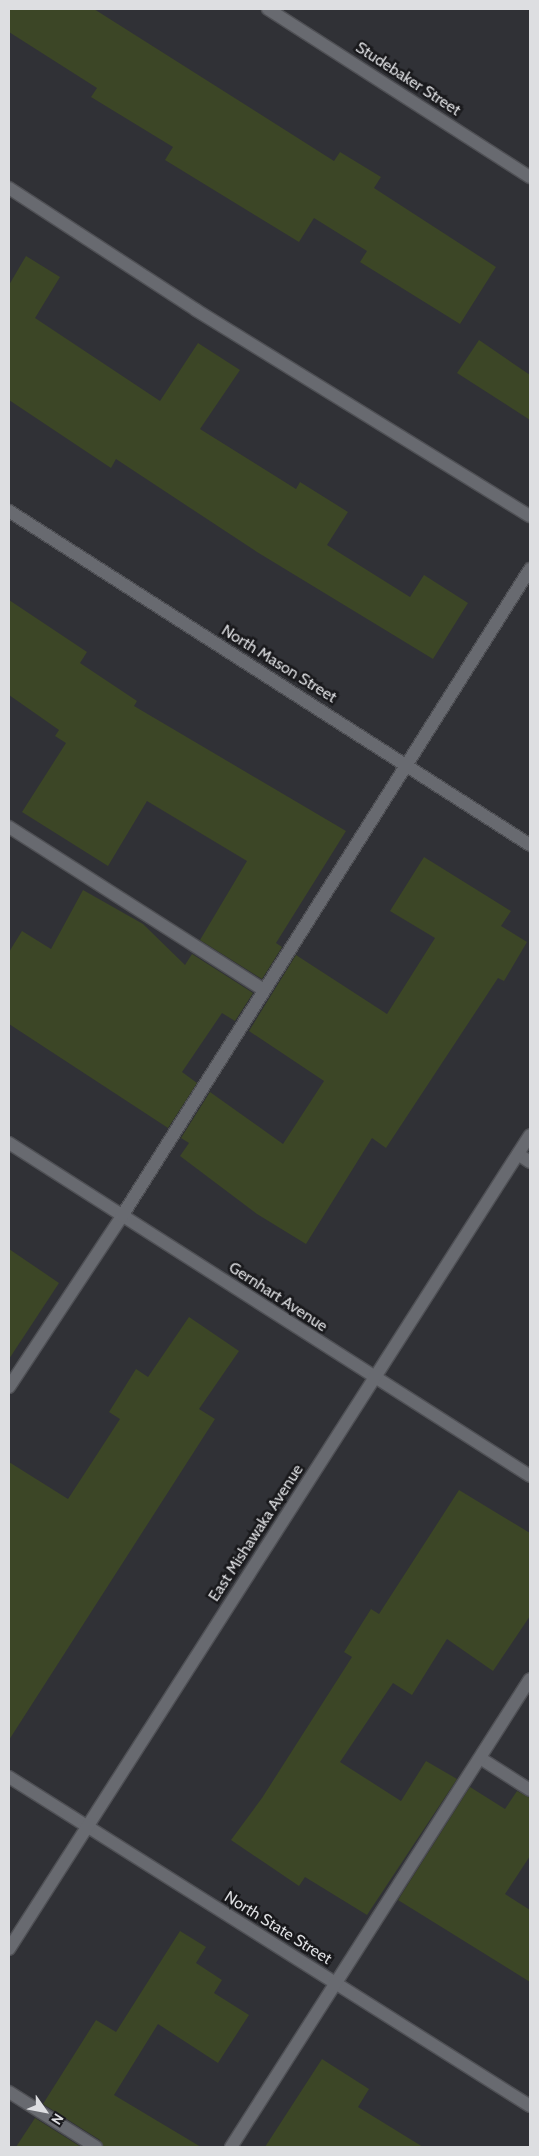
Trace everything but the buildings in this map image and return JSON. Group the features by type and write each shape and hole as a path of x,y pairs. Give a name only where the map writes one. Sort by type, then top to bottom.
{"street":[{"name":"Studebaker Street","path":"268,9 530,177"},
{"path":"9,188 196,310 530,516"},
{"name":"North Mason Street","path":"9,511 530,845"},
{"path":"9,1387 122,1216 262,989 530,569"},
{"path":"9,827 262,989"},
{"name":"East Mishawaka Avenue","path":"9,1949 530,1135"},
{"name":"Gernhart Avenue","path":"9,1144 530,1476"},
{"path":"518,1154 530,1162"},
{"path":"231,2147 530,1680"},
{"path":"480,1758 530,1790"},
{"name":"North State Street","path":"9,1777 86,1828 530,2106"},
{"path":"9,2092 96,2147"}]}
